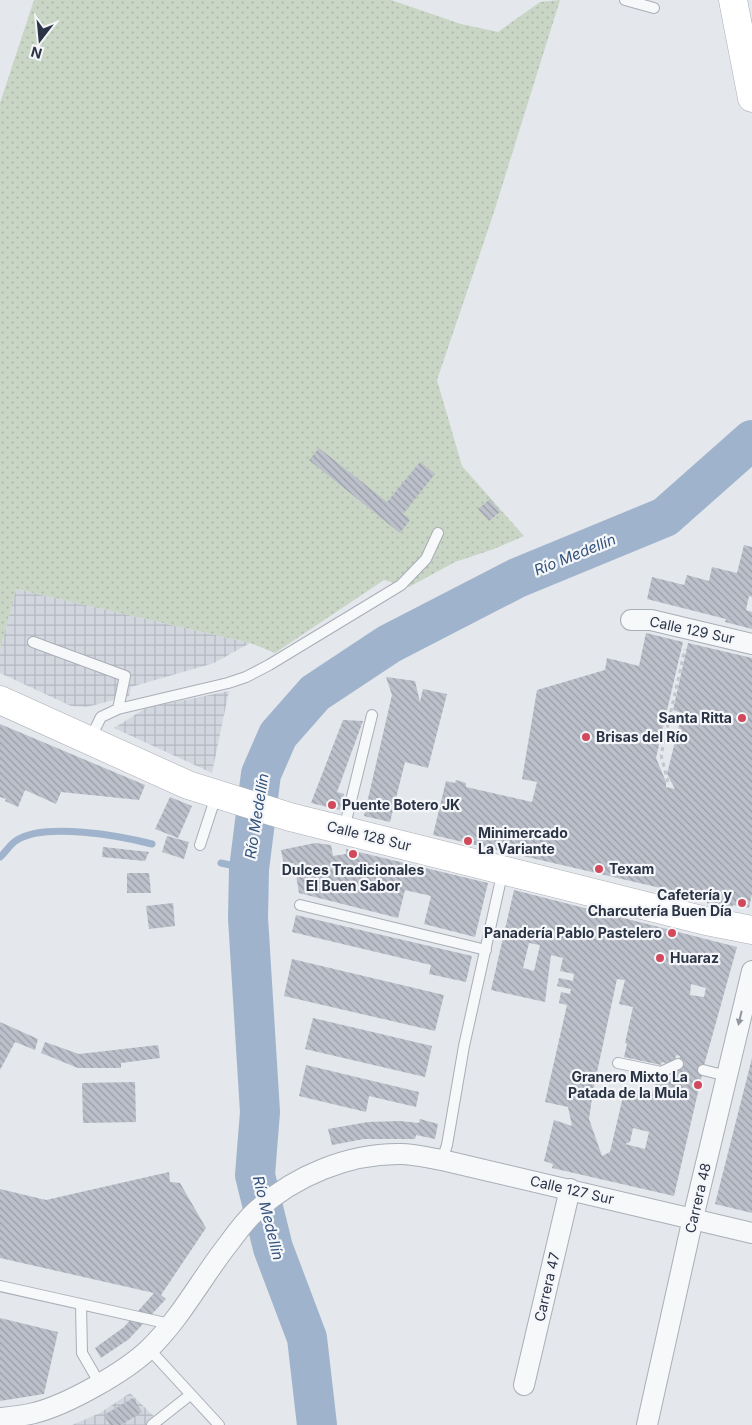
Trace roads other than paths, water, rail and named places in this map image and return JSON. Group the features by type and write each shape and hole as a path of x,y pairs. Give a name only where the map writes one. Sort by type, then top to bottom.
{"street":[{"path":"733,0 752,98"},
{"name":"Calle 129 Sur","path":"631,620 651,620 752,644"},
{"name":"Calle 128 Sur","path":"0,700 188,785 224,797 290,817 706,921 752,930"},
{"name":"Carrera 48","path":"647,1425 692,1218 752,971"},
{"name":"Calle 127 Sur","path":"0,1418 35,1413 100,1384 124,1369 149,1349 255,1211 321,1169 364,1157 390,1154 442,1160 752,1233"},
{"name":"Carrera 47","path":"524,1385 570,1189"}],"lane":[{"path":"625,0 654,8"},
{"path":"90,740 101,718 118,709 237,680 269,665 401,584 426,559 438,533"},
{"path":"34,642 125,676 118,709"},
{"path":"344,830 372,715"},
{"path":"200,845 224,797"},
{"path":"442,1160 448,1145 463,1053 503,870"},
{"path":"300,905 486,950"},
{"path":"618,1063 661,1072 678,1064"},
{"path":"703,1070 727,1076"},
{"path":"0,1286 81,1304 173,1320"},
{"path":"81,1304 82,1352 100,1384"},
{"path":"149,1349 219,1425"},
{"path":"152,1425 190,1395"}],"waterway":[{"name":"Río Medellín","path":"317,1425 307,1338 273,1248 255,1175 260,1112 248,918 249,869 261,774 278,735 315,693 389,644 517,578 665,517 752,440"},
{"path":"0,857 17,840 46,832 64,831 103,834 152,844"},
{"path":"221,863 249,869"}],"place":[{"name":"Santa Ritta","path":"742,718"},
{"name":"Brisas del Río","path":"586,737"},
{"name":"Puente Botero JK","path":"332,805"},
{"name":"Minimercado La Variante","path":"468,841"},
{"name":"Dulces Tradicionales El Buen Sabor","path":"353,854"},
{"name":"Texam","path":"599,869"},
{"name":"Cafetería y Charcutería Buen Día","path":"742,903"},
{"name":"Panadería Pablo Pastelero","path":"672,933"},
{"name":"Huaraz","path":"660,958"},
{"name":"Granero Mixto La Patada de la Mula","path":"698,1085"}]}
